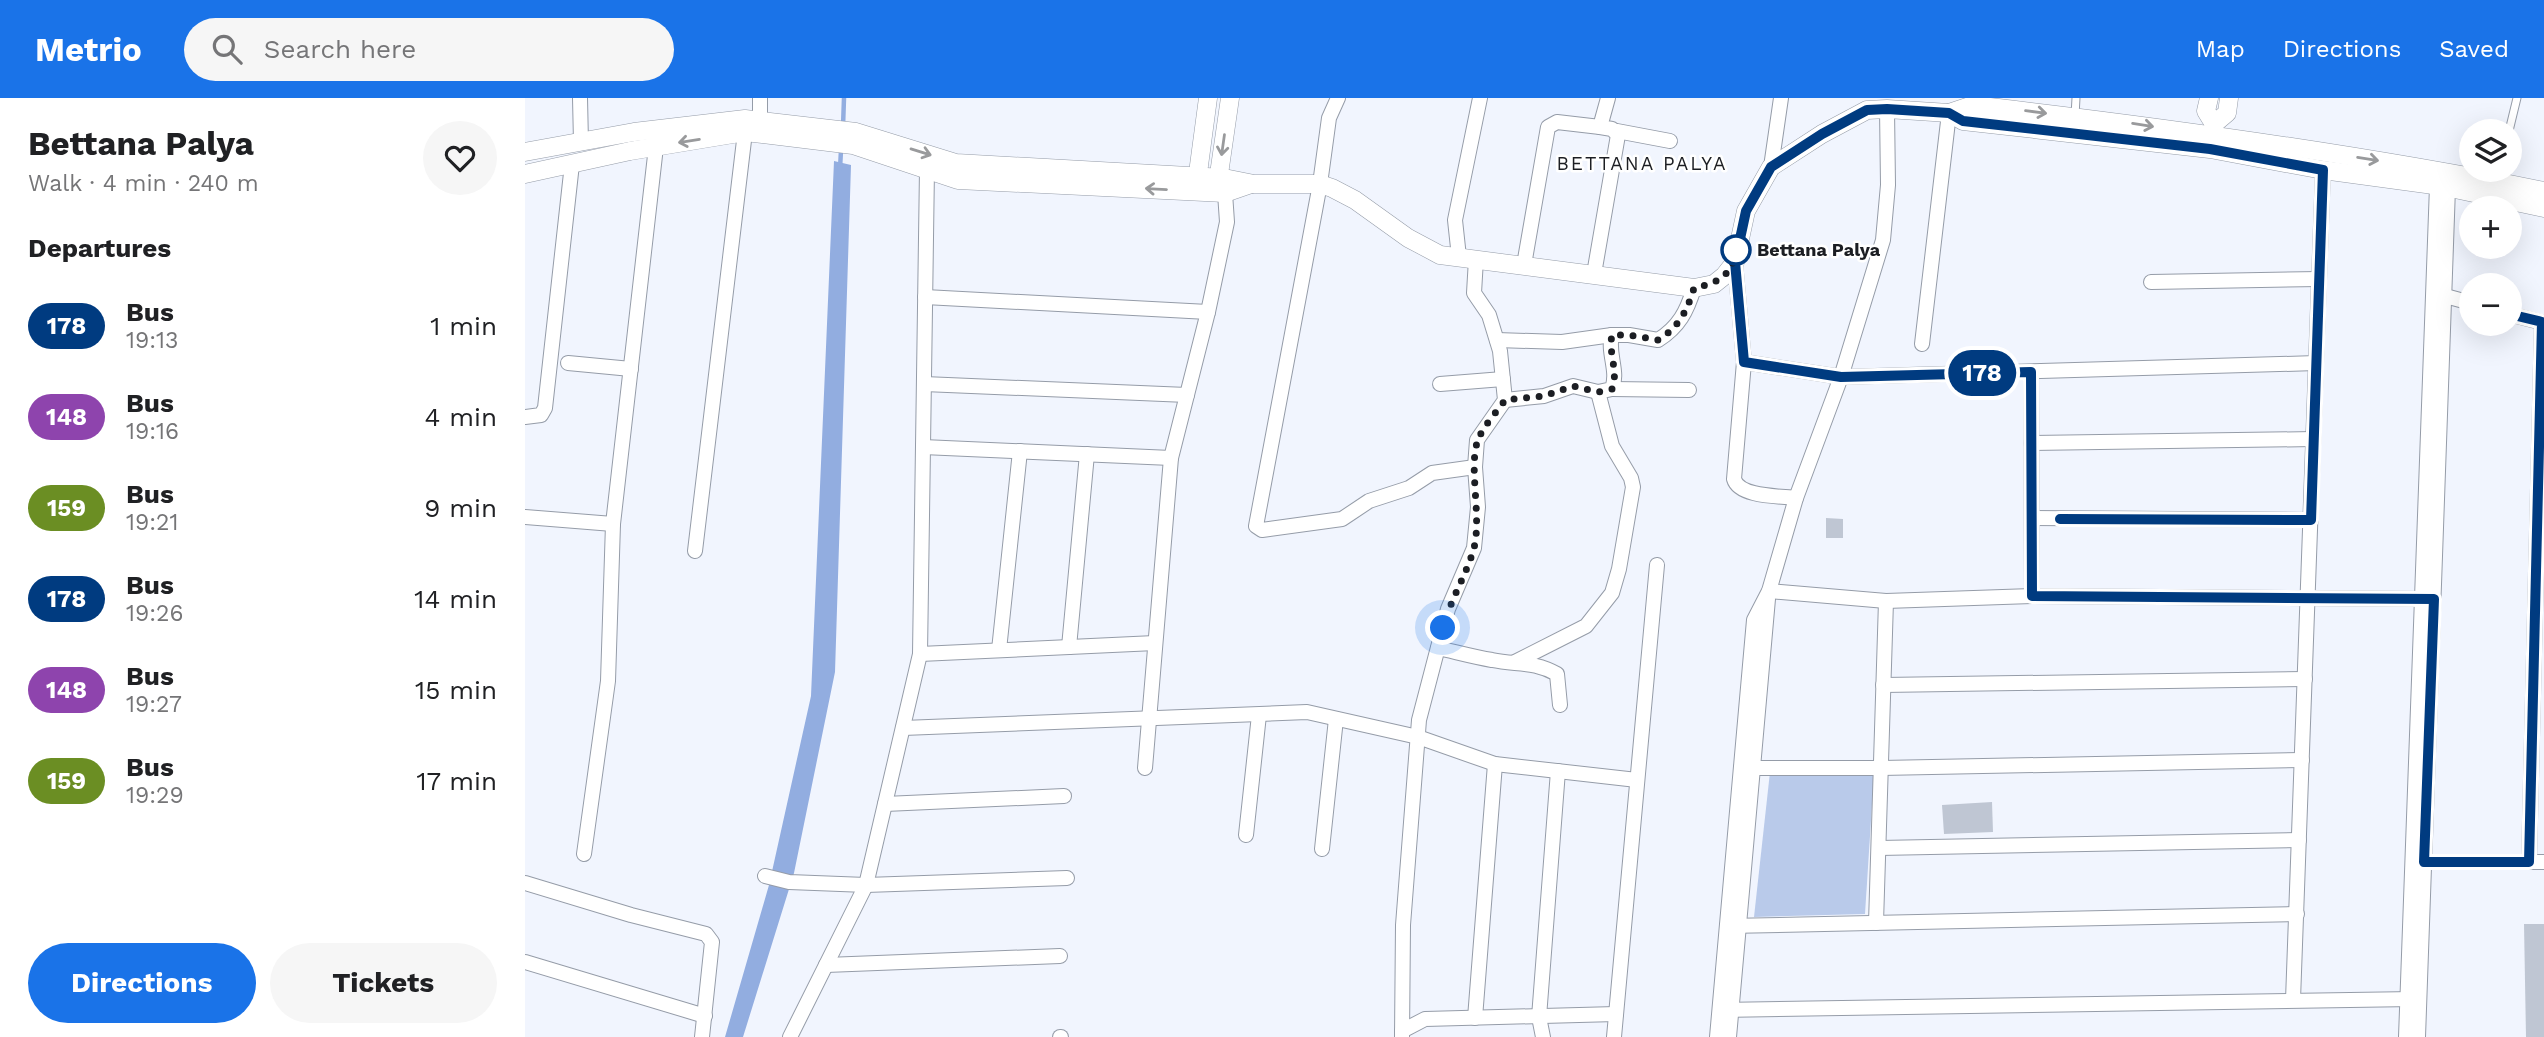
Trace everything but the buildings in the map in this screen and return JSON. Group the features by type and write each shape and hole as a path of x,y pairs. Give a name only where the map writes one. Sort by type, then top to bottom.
{"street":[{"path":"580,98 581,142"},
{"path":"760,120 761,98"},
{"path":"1196,184 1208,98"},
{"path":"1145,768 1171,458 1209,312 1227,222 1220,188 1230,98"},
{"path":"1339,98 1329,118 1320,184 1256,526 1262,530 1342,519 1369,501 1409,488 1432,473 1475,467"},
{"path":"1402,1034 1403,925 1419,720 1448,609 1474,548 1478,507 1475,467 1477,440 1505,400 1497,340 1489,315 1474,293 1455,220 1480,98"},
{"path":"1600,127 1608,98"},
{"path":"1781,98 1771,167 1746,211 1735,262 1744,362 1734,479 1735,484 1743,491 1796,498"},
{"path":"2209,98 2206,111 2212,136"},
{"path":"2212,136 2227,113 2229,98"},
{"path":"1771,167 1822,134 1867,110 1949,113 1973,105 2459,171"},
{"path":"1729,1037 1726,1010 1747,768 1769,591 1796,498 1841,377 1883,240 1888,185 1887,109"},
{"path":"1949,113 1963,121 2212,136 2323,170 2443,187 2544,208"},
{"path":"1922,344 1949,113"},
{"path":"525,174 572,164 657,137 745,118 854,138 954,170"},
{"path":"1524,265 1548,127 1557,122 1600,127 1670,141"},
{"path":"1594,274 1617,131"},
{"path":"525,152 581,142 745,132 830,135"},
{"path":"695,551 745,132"},
{"path":"584,854 608,681 613,524 657,137"},
{"path":"854,138 927,169 1196,184 1220,188 1254,184 1320,184 1355,200 1408,238 1429,249 1440,254 1467,258 1694,288 1714,284 1735,262"},
{"path":"525,417 541,415 545,408 572,164"},
{"path":"790,1037 866,885 920,654 927,169"},
{"path":"2293,1000 2323,170"},
{"path":"2516,182 2544,191"},
{"path":"2406,1037 2413,999 2443,187"},
{"path":"2151,282 2319,279"},
{"path":"1497,340 1567,342 1612,335 1658,340 1673,331 1689,305 1694,288"},
{"path":"2439,295 2459,300"},
{"path":"925,297 1209,312"},
{"path":"2418,862 2537,862 2543,323 2522,317"},
{"path":"1605,391 1616,380 1610,344 1612,335"},
{"path":"1744,362 1841,377 2316,363"},
{"path":"568,363 631,369"},
{"path":"2031,372 2032,596"},
{"path":"1440,384 1503,379"},
{"path":"924,384 1187,395"},
{"path":"1505,400 1544,396 1573,386 1605,391 1689,390"},
{"path":"1515,662 1586,626 1612,593 1619,569 1633,487 1631,478 1613,449 1605,391"},
{"path":"2032,443 2313,439"},
{"path":"923,447 1171,458"},
{"path":"999,650 1020,451"},
{"path":"1069,647 1087,454"},
{"path":"525,517 613,524"},
{"path":"2032,519 2311,520"},
{"path":"1614,1037 1657,565"},
{"path":"1769,591 1886,601 2032,596 2428,599"},
{"path":"1747,768 1754,620 1769,591"},
{"path":"1876,923 1886,601"},
{"path":"920,654 1155,643"},
{"path":"1438,648 1496,661 1530,663 1557,674 1560,705"},
{"path":"1883,685 2305,679"},
{"path":"903,728 1307,712 1418,737 1495,764 1637,780"},
{"path":"1246,835 1259,715"},
{"path":"1322,849 1336,719"},
{"path":"1747,768 2302,760"},
{"path":"1475,1018 1495,764"},
{"path":"1543,1037 1539,1017 1558,771"},
{"path":"885,804 1064,796"},
{"path":"1879,848 2299,840"},
{"path":"765,876 789,883 866,885 1067,878"},
{"path":"525,883 706,934 712,942 702,1037"},
{"path":"1733,926 2297,914"},
{"path":"826,965 1060,956"},
{"path":"525,962 705,1016"},
{"path":"1726,1010 2413,999"},
{"path":"2413,999 2418,1037"},
{"path":"1717,1037 1726,1010"},
{"path":"1402,1034 1425,1019 1616,1014"}],"lane":[{"path":"2075,98 2075,117"},
{"path":"2512,119 2517,98"}],"shaded area":[{"path":"834,161 851,165 835,672 794,873 743,1037 725,1037 769,885 811,696"},
{"path":"1770,772 1874,773 1865,914 1754,917"}],"waterway":[{"path":"843,127 844,98"},
{"path":"840,169 841,150"}],"bus line":[{"name":"178","path":"2060,519 2311,520 2323,170 2210,149 1963,121 1949,113 1887,109 1867,110 1822,134 1771,167 1746,211 1736,250 1744,362 1841,377 2031,372 2032,596 2434,599 2424,862 2529,862 2542,322 2522,317"}],"place":[{"name":"Bettana Palya","path":"1736,250"}],"district":[{"name":"BETTANA PALYA","path":"1642,163"}],"route":[{"path":"1443,628 1448,609 1474,548 1478,507 1475,467 1477,440 1505,400 1544,396 1573,386 1598,392 1612,389 1616,380 1610,344 1612,335 1658,340 1673,331 1689,305 1694,288 1714,284 1724,276 1735,262 1736,250"}]}
